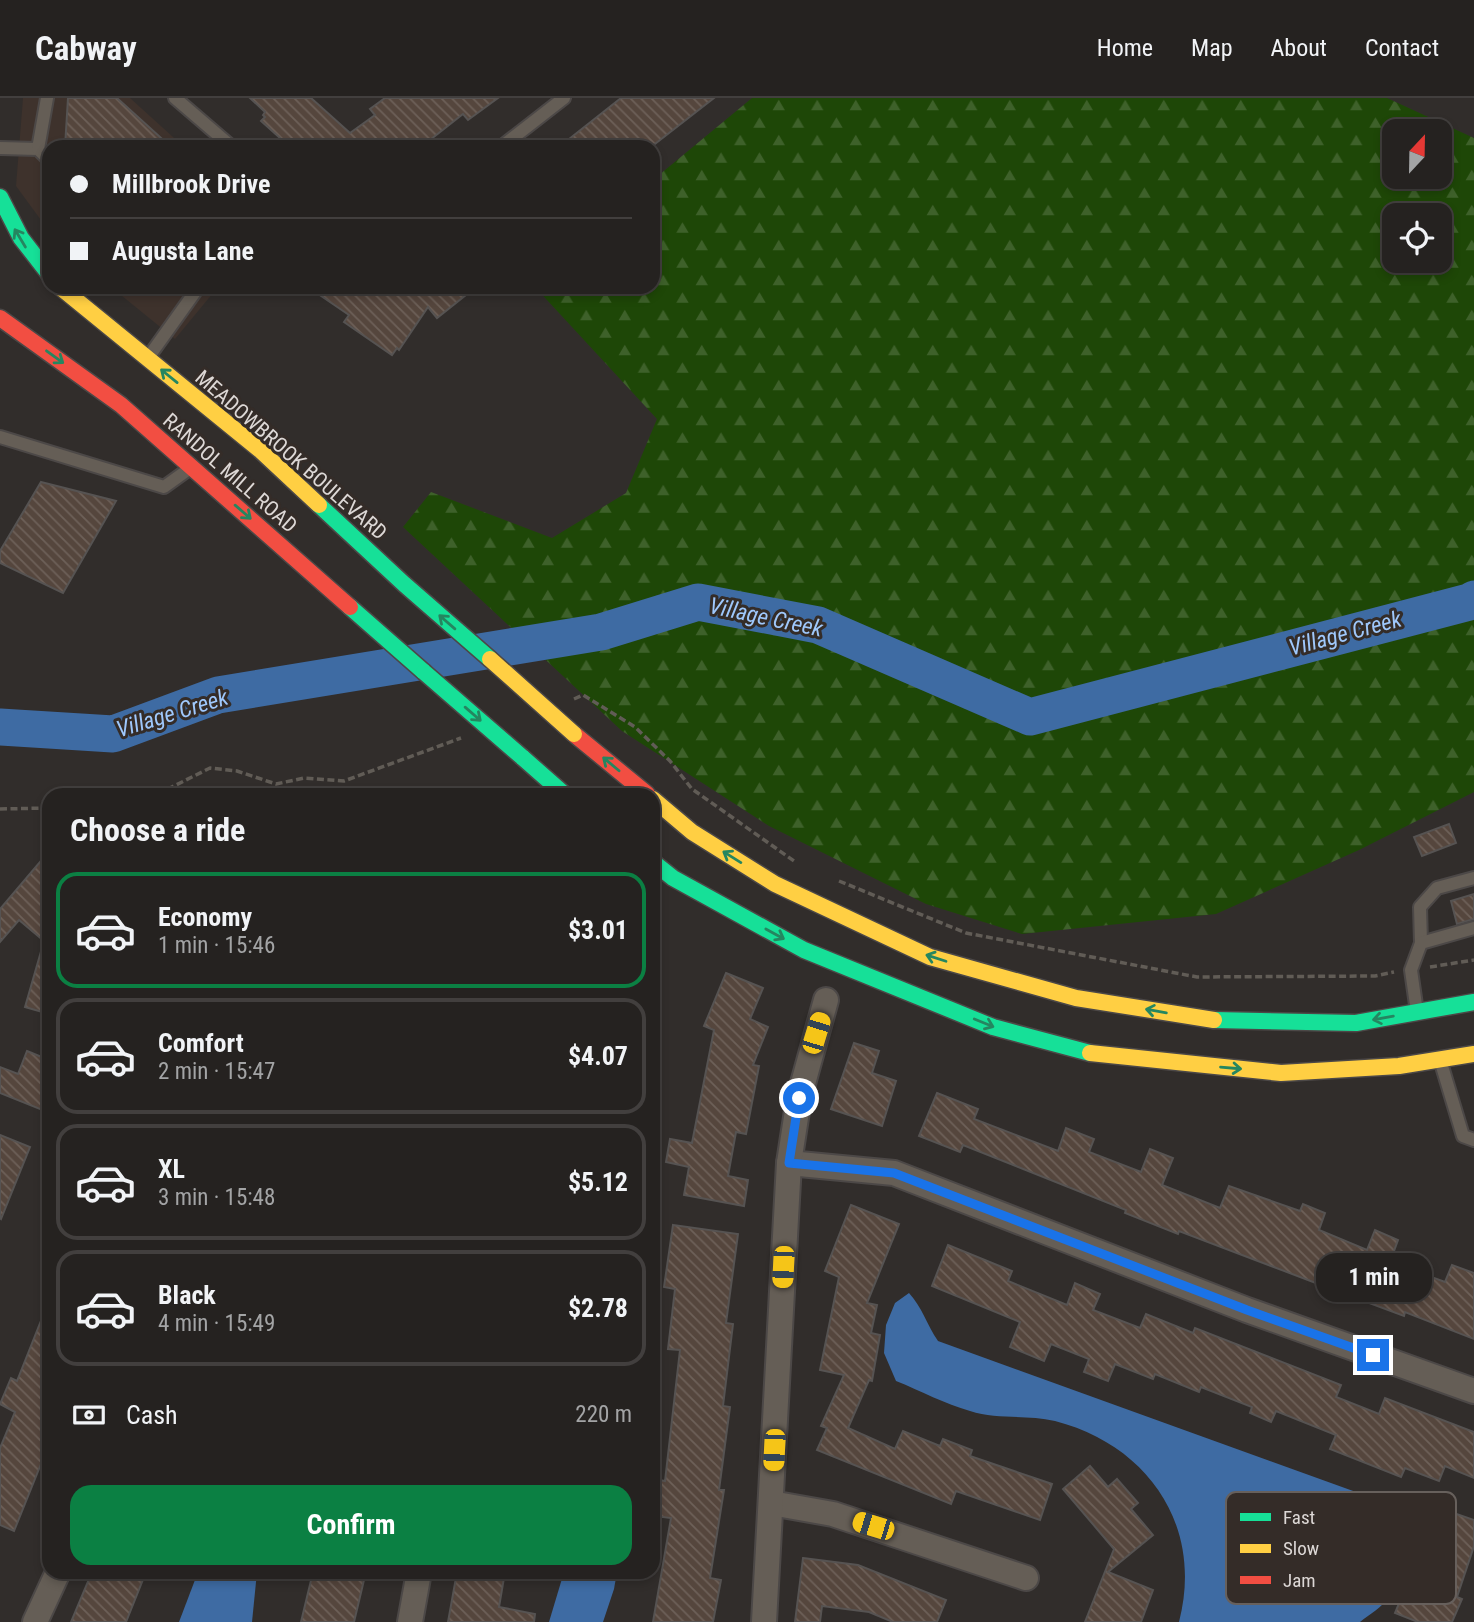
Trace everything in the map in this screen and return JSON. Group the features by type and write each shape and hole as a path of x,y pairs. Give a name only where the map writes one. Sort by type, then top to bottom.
{"main road":[{"path":"0,197 26,247 42,266"},
{"path":"20,262 42,276"},
{"name":"MEADOWBROOK BOULEVARD","path":"69,294 260,450 404,584 640,788"},
{"name":"RANDOL MILL ROAD","path":"0,318 121,405 557,788"},
{"path":"660,805 692,832 775,884 930,957 1076,998 1208,1020 1356,1023 1474,1002"},
{"path":"660,868 673,878 804,950 993,1027 1091,1053 1281,1073 1399,1066 1474,1054"}],"street":[{"path":"764,1622 789,1163 799,1098 826,1000"},
{"path":"789,1163 894,1173 1247,1310 1474,1391"},
{"path":"772,1503 834,1514 1026,1578"},
{"path":"35,1622 55,1579"},
{"path":"410,1622 418,1579"}],"lane":[{"path":"37,149 47,98"},
{"path":"175,98 224,140"},
{"path":"510,140 564,98"},
{"path":"0,148 37,149 42,154"},
{"path":"148,359 194,294"},
{"path":"0,437 164,487 192,467"},
{"path":"1418,1012 1411,970 1421,943 1420,907 1437,888 1474,878"},
{"path":"1421,943 1474,928"},
{"path":"1440,1059 1463,1136 1474,1140"}],"path":[{"path":"570,700 583,695 635,727 670,761 692,789 802,866"},
{"path":"170,788 210,768 237,771 276,784 304,778 344,781 467,736"},
{"path":"0,809 42,808"},
{"path":"827,876 966,933 1197,977 1375,976 1474,960"}],"shaded area":[{"path":"23,98 130,98 176,140 42,140 42,221 16,186"},
{"path":"120,294 212,294 175,339"}],"green space":[{"path":"752,98 1387,98 1433,119 1382,119 1382,189 1452,189 1452,128 1474,138 1474,792 1359,850 1216,914 1022,934 926,904 769,826 622,731 403,527 431,492 552,538 626,493 657,419 541,294 660,294 660,174"}],"water":[{"path":"909,1293 938,1341 1356,1492 1226,1492 1226,1604 1383,1604 1360,1622 1179,1622 1185,1587 1183,1553 1175,1523 1161,1494 1142,1470 1117,1449 1088,1433 1055,1421 980,1414 896,1381 884,1353 886,1325 895,1303"},
{"path":"195,1579 256,1579 252,1622 179,1622"},
{"path":"562,1579 616,1579 603,1622 549,1622"}],"building":[{"path":"68,98 117,98 163,140 65,140"},
{"path":"250,98 311,98 350,133 375,115 370,109 385,98 498,98 468,120 463,114 430,140 282,140 261,121 265,112"},
{"path":"621,98 714,98 660,140 568,140"},
{"path":"318,294 467,294 437,318 428,307 399,350 397,348 392,355 344,322 349,315"},
{"path":"41,482 116,501 63,593 0,563 0,551"},
{"path":"1449,824 1456,843 1422,856 1414,837"},
{"path":"40,862 42,864 42,939 19,920 0,942 0,909"},
{"path":"1474,894 1474,919 1457,924 1451,901"},
{"path":"42,948 42,1012 25,1007"},
{"path":"726,973 763,988 750,1019 768,1027 753,1065 759,1066 746,1134 736,1132 728,1176 748,1180 744,1206 684,1195 689,1167 666,1162 670,1139 692,1143 714,1030 704,1026"},
{"path":"854,1043 879,1051 872,1073 896,1081 882,1126 831,1109"},
{"path":"27,1051 42,1057 42,1110 0,1093 0,1067 18,1074"},
{"path":"937,1093 978,1109 974,1119 1058,1151 1066,1128 1094,1139 1089,1152 1141,1172 1150,1149 1173,1158 1162,1185 1220,1208 1229,1186 1300,1211 1303,1204 1325,1213 1319,1230 1367,1250 1375,1230 1398,1240 1390,1262 1445,1282 1452,1265 1474,1273 1474,1339 1405,1312 1404,1316 1179,1231 1178,1234 1125,1213 1126,1210 963,1145 960,1152 919,1136"},
{"path":"0,1135 30,1147 1,1219 0,1218"},
{"path":"851,1205 899,1224 867,1303 877,1305 871,1333 880,1335 872,1381 869,1380 848,1428 895,1449 903,1431 940,1446 943,1439 972,1450 970,1456 1052,1484 1040,1520 956,1491 951,1504 817,1450 827,1428 821,1426 844,1375 820,1370 839,1277 825,1271"},
{"path":"673,1225 738,1234 726,1323 733,1324 723,1406 730,1407 719,1490 724,1490 710,1578 721,1580 713,1622 653,1622 671,1518 660,1517 660,1480 665,1481 680,1350 668,1349 675,1289 664,1287"},
{"path":"948,1245 1012,1271 1008,1281 1067,1305 1075,1283 1100,1294 1093,1310 1140,1328 1146,1314 1193,1333 1195,1328 1341,1385 1336,1397 1379,1414 1385,1398 1474,1432 1474,1478 1445,1466 1439,1481 1405,1468 1401,1477 1330,1449 1336,1435 1276,1411 1271,1422 1250,1413 1252,1407 1201,1387 1199,1392 1155,1374 1153,1379 1115,1364 1108,1381 1084,1372 1089,1359 1051,1344 1044,1361 1010,1347 1020,1322 932,1286"},
{"path":"42,1318 42,1464 14,1531 0,1525 0,1448 15,1412 0,1404 11,1378 17,1381"},
{"path":"1090,1466 1108,1487 1117,1479 1138,1503 1131,1509 1153,1535 1108,1572 1153,1590 1141,1622 1085,1622 1114,1549 1063,1489"},
{"path":"1456,1514 1474,1520 1474,1546 1457,1597 1462,1599 1452,1622 1418,1622 1395,1613 1399,1604 1456,1604"},
{"path":"803,1558 858,1565 946,1600 937,1622 893,1622 869,1612 822,1606 820,1622 795,1622"},
{"path":"89,1579 143,1579 126,1622 71,1622"},
{"path":"311,1579 364,1580 354,1622 301,1622"},
{"path":"456,1579 504,1579 499,1607 535,1614 534,1622 448,1622"}],"waterway":[{"name":"Village Creek","path":"0,727 113,734 218,695 601,632 698,602 818,625 1030,717 1474,599"}],"traffic: fast":[{"path":"0,197 21,238 42,265"},
{"path":"319,505 490,659"},
{"path":"350,607 424,672"},
{"path":"424,672 522,757"},
{"path":"522,757 557,788"},
{"path":"660,868 673,878 804,950 993,1027 1090,1053"},
{"path":"1214,1020 1356,1023 1474,1002"}],"traffic: slow":[{"path":"69,294 260,450 319,505"},
{"path":"490,659 574,734"},
{"path":"660,805 692,832 775,884 930,957 1076,998 1214,1020"},
{"path":"1090,1053 1281,1073 1399,1066 1474,1054"}],"traffic: jam":[{"path":"0,318 121,405 350,607"},
{"path":"574,734 640,788"}],"route":[{"path":"799,1098 789,1163 894,1173 1247,1310 1373,1355"}]}
